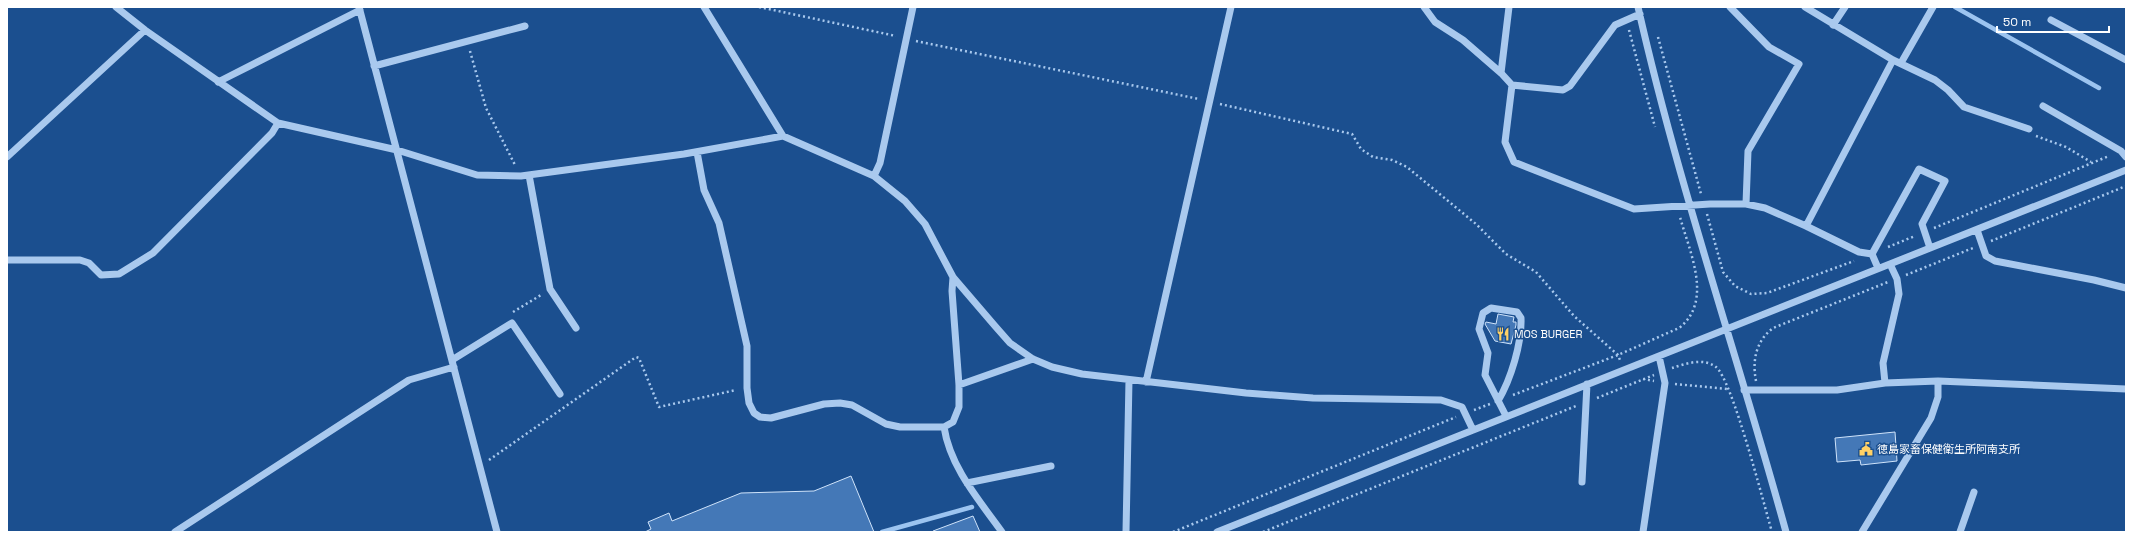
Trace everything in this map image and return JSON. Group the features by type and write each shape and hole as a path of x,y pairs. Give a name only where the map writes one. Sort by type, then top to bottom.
{"street":[{"path":"116,7 145,30 278,123 397,150 477,176 530,175 697,152 783,136 874,176 905,201 925,224 953,277 1010,343 1033,359 1052,367 1082,374 1146,382 1313,398 1440,400 1462,407 1473,430"},
{"path":"704,7 783,136"},
{"path":"874,176 880,162 913,7"},
{"path":"1146,382 1231,7"},
{"path":"1424,7 1435,22 1463,40 1501,73 1512,85 1563,90 1570,86 1615,25 1639,10 1653,75 1725,328 1786,532"},
{"path":"1501,73 1509,7"},
{"path":"1730,7 1769,47 1799,64 1748,150 1746,204"},
{"path":"1805,7 1893,60 1935,80 1948,90 1964,107 2029,129"},
{"path":"1833,25 1845,7"},
{"path":"1901,63 1933,7"},
{"path":"218,82 359,8 497,532"},
{"path":"2051,20 2126,60"},
{"path":"374,66 525,26"},
{"path":"7,157 87,86 145,30"},
{"path":"1806,226 1893,60"},
{"path":"1512,85 1505,142 1514,162 1634,209 1690,205 1746,204 1765,208 1859,252 1872,254"},
{"path":"2043,106 2122,151 2126,157"},
{"path":"7,260 80,260 89,263 101,275 119,274 153,253 272,133 278,123"},
{"path":"697,152 704,190 719,223 747,346 746,388 749,403 754,413 760,417 771,418 824,404 840,403 852,405 886,424 900,427 944,427 953,422 957,412 959,385 952,291 953,277"},
{"path":"1872,254 1919,169 1945,181 1922,224 1930,248"},
{"path":"1217,532 1625,370 1725,328 1977,230 2126,170"},
{"path":"530,175 550,289 576,328"},
{"path":"1977,230 1986,256 1995,261 2126,288"},
{"path":"1872,254 1878,268"},
{"path":"1885,383 1883,363 1900,294 1897,279 1890,264"},
{"path":"1498,401 1507,386 1515,354 1521,318 1517,312 1491,308 1483,313 1479,329 1488,353 1484,375 1506,416"},
{"path":"175,532 409,380 453,363 512,323 560,394"},
{"path":"1643,532 1665,383 1664,371 1659,356"},
{"path":"959,385 1033,359"},
{"path":"1126,532 1129,380"},
{"path":"1744,390 1837,390 1885,383 1938,381 2126,389"},
{"path":"1862,532 1931,418 1938,397 1938,381"},
{"path":"1582,482 1587,384"},
{"path":"944,427 946,443 967,483 1002,532"},
{"path":"967,483 1051,466"},
{"path":"1960,532 1974,492"}],"path":[{"path":"759,7 1210,102 1352,134 1361,149 1373,157 1392,160 1407,167 1476,224 1506,254 1536,272 1574,316 1618,355 1625,370"},
{"path":"468,41 486,108 521,176"},
{"path":"2029,129 2030,134 2066,147 2091,162"},
{"path":"1757,390 1753,367 1754,356 1766,334 1773,328 2125,187 2126,190"},
{"path":"478,463 489,460 636,357 639,358 659,407 746,388"},
{"path":"1263,532 1641,379 1688,363 1702,362 1716,367 1724,377 1772,532"},
{"path":"1641,379 1665,383 1728,389"}],"building":[{"path":"1498,314 1514,317 1513,322 1516,322 1516,325 1511,344 1495,341 1485,324 1486,322 1496,324"},
{"name":"徳島家畜保健衛生所阿南支所","path":"1895,432 1897,461 1861,465 1860,460 1837,462 1835,438"},
{"path":"851,476 874,532 645,532 651,529 648,522 669,513 672,521 741,493 814,491"},
{"path":"973,516 980,532 933,531"}],"waterway":[{"path":"1955,7 2099,88"},
{"path":"882,532 972,507"}],"place":[{"name":"MOS BURGER","path":"1503,334"},
{"name":"徳島家畜保健衛生所阿南支所","path":"1866,449"}]}
